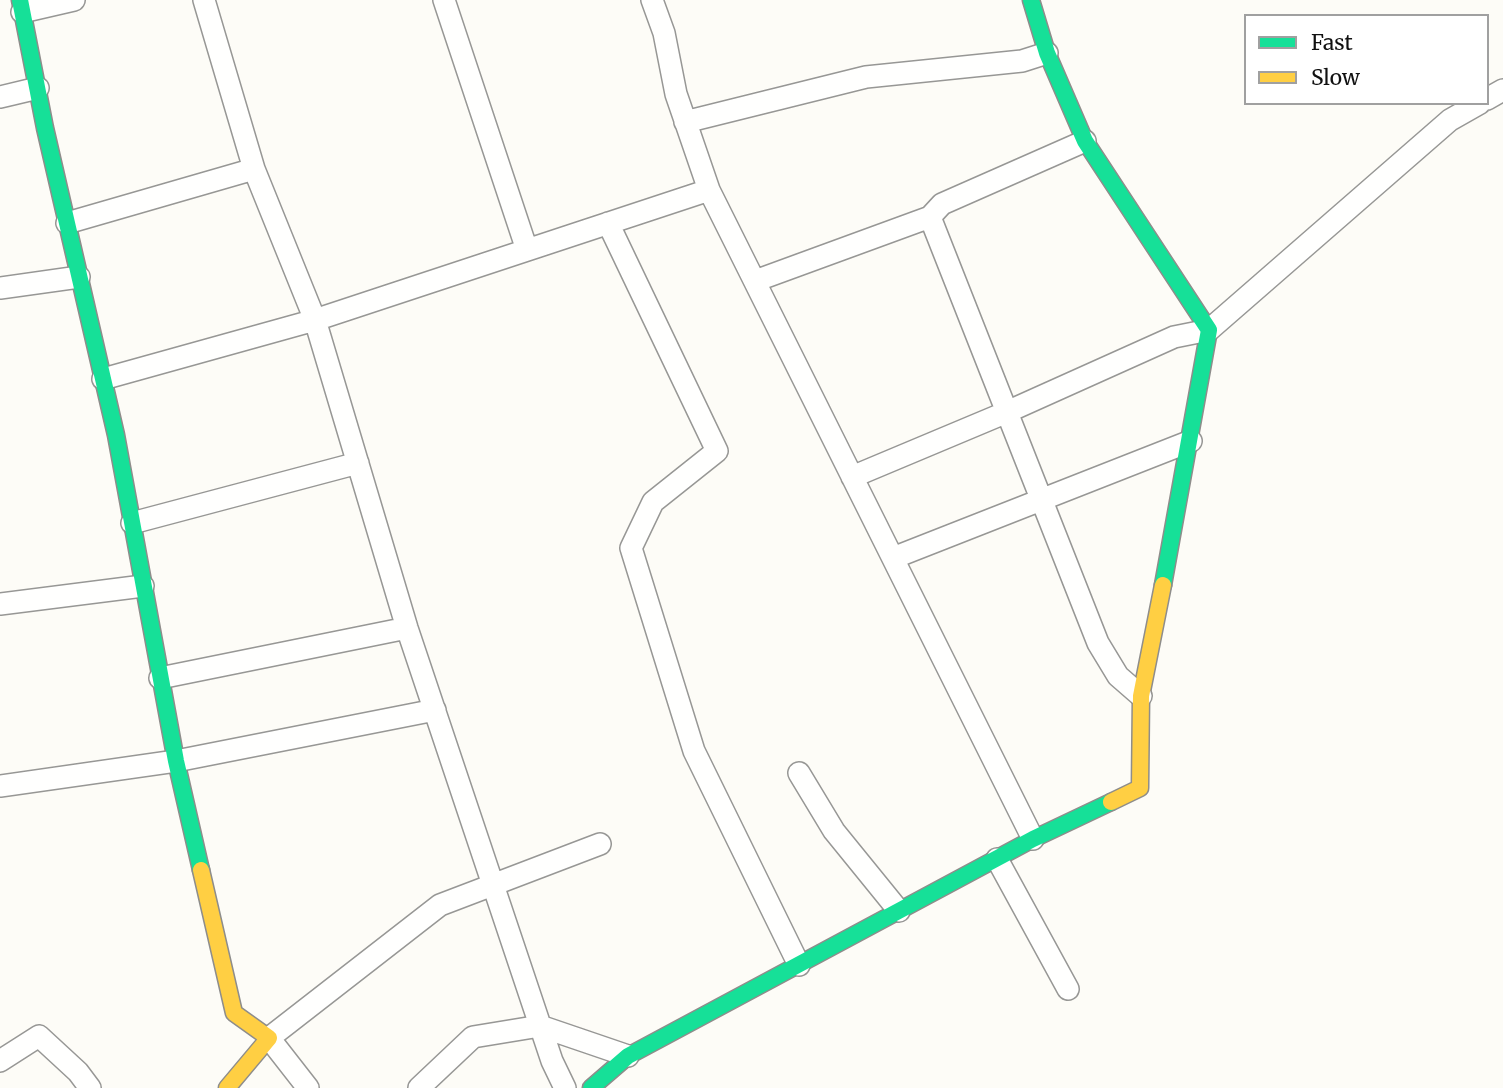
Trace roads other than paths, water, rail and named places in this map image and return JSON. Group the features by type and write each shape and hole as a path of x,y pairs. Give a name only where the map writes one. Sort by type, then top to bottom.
{"street":[{"path":"74,0 21,6 103,379 176,761 234,1013 269,1038 308,1088"},
{"path":"204,0 254,169 315,320 407,628 540,1026 565,1088"},
{"path":"444,0 527,250"},
{"path":"652,0 664,33 676,94 709,190 1033,839"},
{"path":"591,1088 628,1056 1033,839 1140,788 1141,696 1191,441 1209,330 1085,141 1047,53 1031,0"},
{"path":"685,122 866,77 1022,61 1047,53"},
{"path":"0,96 38,88"},
{"path":"852,477 1007,412 1174,337 1209,330 1450,120 1476,105"},
{"path":"755,281 930,217 942,204 1085,141"},
{"path":"67,223 254,169"},
{"path":"103,379 315,320 709,190"},
{"path":"930,217 1098,643 1118,676 1141,696"},
{"path":"608,223 717,451 653,502 631,548 694,751 799,965"},
{"path":"0,288 79,277"},
{"path":"893,558 1191,441"},
{"path":"132,523 358,463"},
{"path":"0,604 143,586"},
{"path":"160,678 407,628"},
{"path":"0,786 176,761 435,710"},
{"path":"799,773 834,831 899,911"},
{"path":"228,1088 269,1038 440,905 600,844"},
{"path":"997,859 1068,989"},
{"path":"419,1088 473,1037 540,1026 628,1056"},
{"path":"0,1061 39,1036 78,1072 90,1088"}]}
